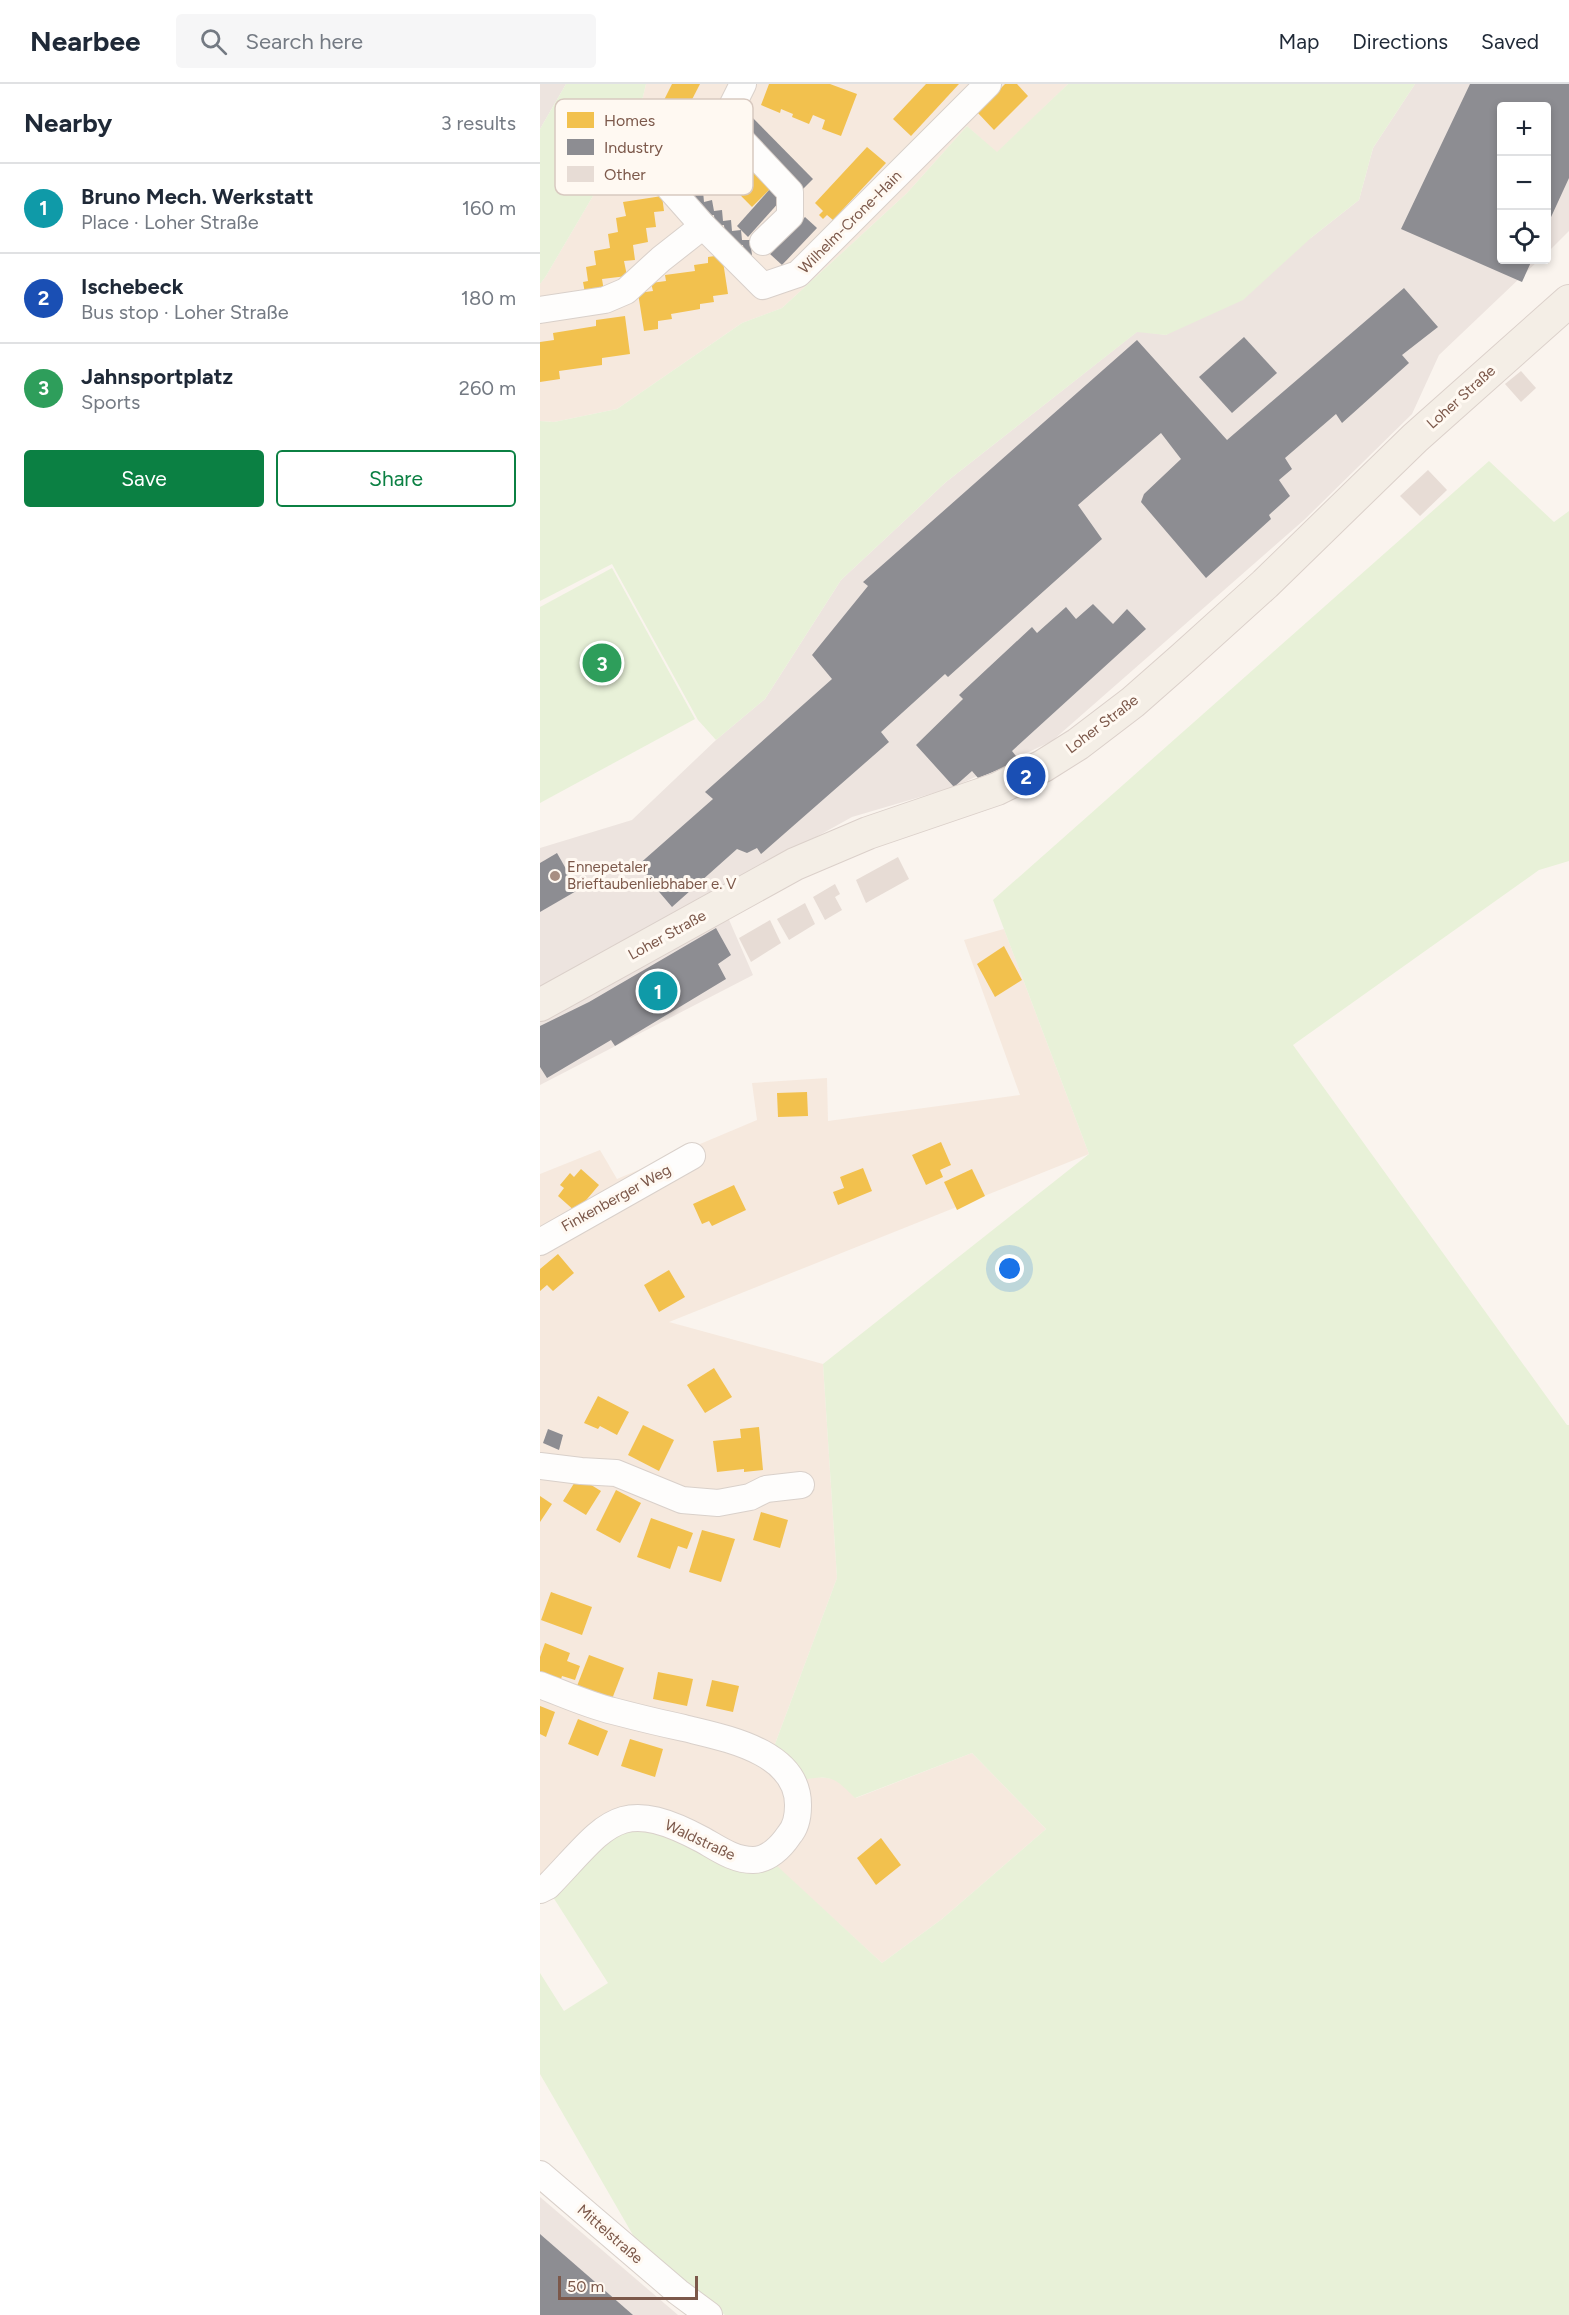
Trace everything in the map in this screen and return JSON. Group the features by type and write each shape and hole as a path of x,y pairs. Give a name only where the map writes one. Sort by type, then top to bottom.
{"main road":[{"name":"Loher Straße","path":"540,1005 795,864 868,833 997,789 1034,771 1078,744 1183,658 1264,584 1415,438 1569,301"}],"street":[{"path":"735,99 742,84"},
{"name":"Wilhelm-Crone-Hain","path":"675,195 762,286 798,274 988,84"},
{"path":"753,153 790,192 790,216 763,242"},
{"path":"540,310 605,300 626,291 661,259 703,226"},
{"name":"Finkenberger Weg","path":"540,1242 692,1156"},
{"path":"540,1466 615,1473 682,1500 718,1503 750,1497 766,1489 801,1485"},
{"name":"Waldstraße","path":"540,1685 609,1710 744,1745 762,1753 782,1767 795,1785 798,1797 798,1813 794,1829 771,1854 755,1860 737,1859 677,1826 647,1818 622,1819 606,1827 544,1888"},
{"name":"Mittelstraße","path":"540,2174 678,2292 709,2315"}],"shaded area":[{"path":"540,84 566,84 557,99 555,99 555,103 540,129"},
{"path":"646,84 1068,84 997,153 967,126 907,193 782,308 742,323 617,409 554,422 540,421 540,284 594,195 753,195 753,99 642,99"},
{"path":"1415,84 1569,84 1569,231 1551,249 1551,102 1497,102 1497,264 1535,264 1439,355 1412,414 1304,520 1052,741 954,787 852,817 717,892 753,975 540,1085 540,848 632,820 716,740 765,699 841,580 946,482 1138,331 1166,335 1312,237 1359,200 1373,148"},
{"path":"1004,929 1089,1154 669,1322 823,1364 837,1578 772,1752 802,1780 817,1777 837,1779 856,1798 972,1753 1046,1829 942,1919 882,1963 775,1865 657,1827 540,1902 540,1174 600,1150 617,1179 757,1120 752,1083 827,1078 828,1121 1020,1095 964,940"},
{"path":"540,2197 678,2315 540,2315"}],"green space":[{"path":"566,84 646,84 642,99 557,99"},
{"path":"1068,84 1415,84 1373,148 1359,200 1312,237 1243,300 1166,335 1137,332 946,482 841,580 765,699 716,740 698,720 612,564 540,601 540,421 554,422 617,409 742,323 782,308 907,193 967,126 997,152"},
{"path":"555,103 555,195 594,195 540,284 540,129"},
{"path":"1489,461 1554,522 1569,511 1569,861 1539,870 1293,1045 1569,1425 1569,2315 725,2315 641,2249 540,2074 540,1973 564,2011 608,1983 553,1897 603,1841 626,1825 775,1864 882,1963 942,1919 1046,1829 972,1753 855,1798 832,1779 820,1777 802,1780 772,1752 837,1578 823,1364 1089,1154 993,900"},
{"path":"612,568 695,719 540,803 540,607"}],"building: Homes":[{"path":"672,84 700,84 692,99 664,99"},
{"path":"769,84 830,84 857,94 841,136 822,129 825,120 813,115 809,124 792,117 793,114 781,109 780,113 761,105"},
{"path":"926,84 959,84 911,136 893,119"},
{"path":"1005,84 1017,84 1028,96 994,130 977,112"},
{"path":"867,147 886,163 833,220 827,215 823,219 819,215 823,211 815,203"},
{"path":"753,171 770,189 752,207 740,195 753,195"},
{"path":"662,196 664,211 654,212 656,227 646,228 648,242 633,245 635,260 624,261 627,276 602,279 604,291 585,293 583,282 588,281 586,267 596,265 594,251 610,248 608,234 618,232 616,218 626,216 623,202"},
{"path":"722,255 728,294 713,296 714,302 700,304 700,309 671,314 672,319 658,321 658,329 644,331 638,293 653,291 651,283 666,281 665,275 695,271 694,265 708,263 708,257"},
{"path":"625,316 630,354 602,358 602,365 559,371 560,379 540,382 540,342 554,340 553,333 596,326 596,320"},
{"path":"1004,946 1022,980 995,997 977,964"},
{"path":"807,1092 808,1116 778,1117 777,1093"},
{"path":"941,1142 951,1165 940,1170 943,1177 926,1185 912,1155"},
{"path":"863,1168 872,1191 838,1205 833,1192 844,1188 840,1177"},
{"path":"581,1169 599,1185 576,1212 558,1196 564,1188 560,1185 570,1173 574,1177"},
{"path":"972,1169 985,1196 957,1210 944,1182"},
{"path":"734,1185 746,1210 712,1226 709,1221 702,1224 693,1204"},
{"path":"558,1254 574,1273 553,1291 547,1285 540,1291 540,1269"},
{"path":"669,1270 685,1297 659,1312 644,1285"},
{"path":"714,1368 732,1397 705,1413 687,1385"},
{"path":"598,1396 629,1412 617,1435 600,1426 598,1429 584,1423"},
{"path":"643,1425 674,1440 659,1471 628,1455"},
{"path":"759,1427 763,1470 744,1472 744,1469 717,1472 713,1441 741,1438 740,1429"},
{"path":"578,1477 601,1491 586,1515 563,1501"},
{"path":"616,1490 641,1503 620,1543 596,1530"},
{"path":"540,1496 552,1504 540,1522"},
{"path":"761,1512 788,1520 780,1548 753,1540"},
{"path":"651,1518 693,1533 687,1549 678,1546 670,1569 637,1557"},
{"path":"702,1530 735,1539 721,1582 689,1572"},
{"path":"551,1592 592,1607 582,1635 541,1620"},
{"path":"545,1643 570,1653 567,1661 580,1666 575,1680 562,1676 561,1679 540,1671 540,1657"},
{"path":"589,1655 624,1668 612,1699 577,1686"},
{"path":"658,1672 693,1679 687,1706 653,1699"},
{"path":"712,1680 739,1686 733,1712 706,1706"},
{"path":"540,1706 555,1712 546,1737 540,1734"},
{"path":"578,1719 608,1731 598,1756 568,1744"},
{"path":"630,1739 663,1749 655,1777 621,1766"},
{"path":"881,1838 901,1865 876,1885 857,1858"}],"building: Industry":[{"path":"1470,84 1569,84 1569,178 1551,217 1551,102 1497,102 1497,264 1530,264 1522,282 1401,229"},
{"path":"753,118 813,179 802,190 753,140"},
{"path":"770,189 781,200 748,237 737,226"},
{"path":"687,195 703,195 704,202 712,200 714,211 722,210 723,221 731,220 732,231 741,230 742,240 750,240 752,255 744,256 743,245 734,246 733,236 725,236 724,225 715,227 714,215 706,217 704,206 696,207 695,196 687,197"},
{"path":"805,217 817,228 782,265 770,254"},
{"path":"1404,288 1438,327 1402,355 1409,363 1342,423 1336,414 1285,458 1292,469 1279,480 1290,496 1269,515 1271,519 1206,578 1141,502 1144,494 1181,459 1161,433 1078,505 1102,539 948,677 945,674 881,732 889,742 761,854 757,848 747,853 737,849 672,907 637,866 713,799 705,792 832,679 812,655 868,586 863,582 1137,340 1227,440"},
{"path":"1244,337 1277,373 1232,413 1199,377"},
{"path":"1093,604 1113,624 1127,609 1146,629 1012,751 1020,761 978,778 972,771 954,787 916,745 963,699 959,695 1032,627 1037,633 1066,607 1076,619"},
{"name":"Ennepetaler Brieftaubenliebhaber e. V","path":"557,853 578,890 540,912 540,863"},
{"path":"716,928 731,955 718,964 726,979 615,1046 611,1040 547,1078 540,1067 540,1026 589,1002"},
{"path":"548,1429 563,1435 559,1450 543,1443"},
{"path":"540,2234 633,2315 540,2315"}],"building: Other":[{"path":"1521,371 1536,388 1521,402 1505,384"},
{"path":"1428,470 1447,490 1420,516 1400,496"},
{"path":"898,857 909,879 866,903 856,880"},
{"path":"835,884 840,894 835,897 842,910 825,920 813,897"},
{"path":"805,903 815,924 789,940 777,919"},
{"path":"770,920 781,943 751,962 739,938"}],"place":[{"name":"Jahnsportplatz","path":"602,663"},
{"name":"Ischebeck","path":"1026,776"},
{"name":"Ennepetaler Brieftaubenliebhaber e. V","path":"555,876"},
{"name":"Bruno Mech. Werkstatt","path":"658,991"}]}
